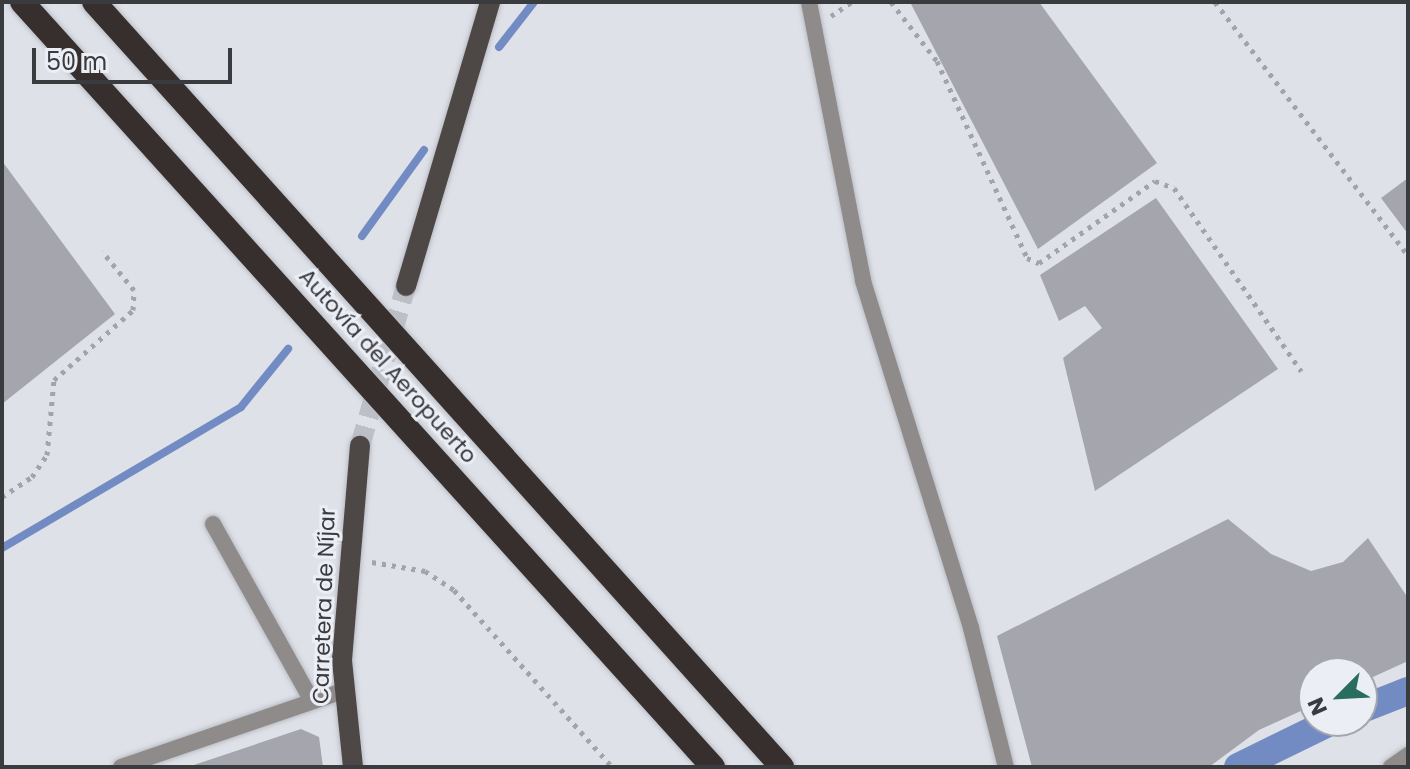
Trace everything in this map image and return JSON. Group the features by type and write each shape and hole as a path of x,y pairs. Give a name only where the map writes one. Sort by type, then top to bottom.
{"highway":[{"name":"Autovía del Aeropuerto","path":"22,2 713,767"},
{"name":"Autovía del Aeropuerto","path":"94,2 782,767"}],"main road":[{"path":"406,286 490,2"},
{"name":"Carretera de Níjar","path":"353,767 343,691 347,561 360,446"}],"street":[{"path":"809,2 863,281 971,628 1006,767"},
{"path":"213,524 311,699"},
{"path":"121,767 311,699 343,691"},
{"path":"1391,767 1408,755"}],"path":[{"path":"891,2 937,61 1027,258 1039,263 1155,181 1174,188 1301,371"},
{"path":"1215,2 1408,255"},
{"path":"2,497 32,477 47,455 54,380 133,310 134,290 102,251"},
{"path":"347,561 396,562 454,590 612,767"}],"building":[{"path":"910,2 1039,2 1157,163 1038,249"},
{"path":"2,161 115,314 2,404"},
{"path":"1408,178 1408,234 1381,198"},
{"path":"1156,198 1278,369 1095,491 1063,358 1102,328 1085,306 1059,321 1040,275"},
{"path":"1228,519 1271,554 1311,571 1343,562 1368,538 1408,598 1408,661 1378,675 1378,657 1298,657 1298,712 1259,730 1209,767 1032,767 997,636"},
{"path":"301,729 319,737 323,767 188,767"}],"waterway":[{"path":"499,47 534,2"},
{"path":"362,236 424,150"},
{"path":"2,548 241,407 288,349"},
{"path":"1378,703 1408,691"},
{"path":"1238,767 1299,737"}],"tunnel":[{"path":"360,446 406,286"}]}
